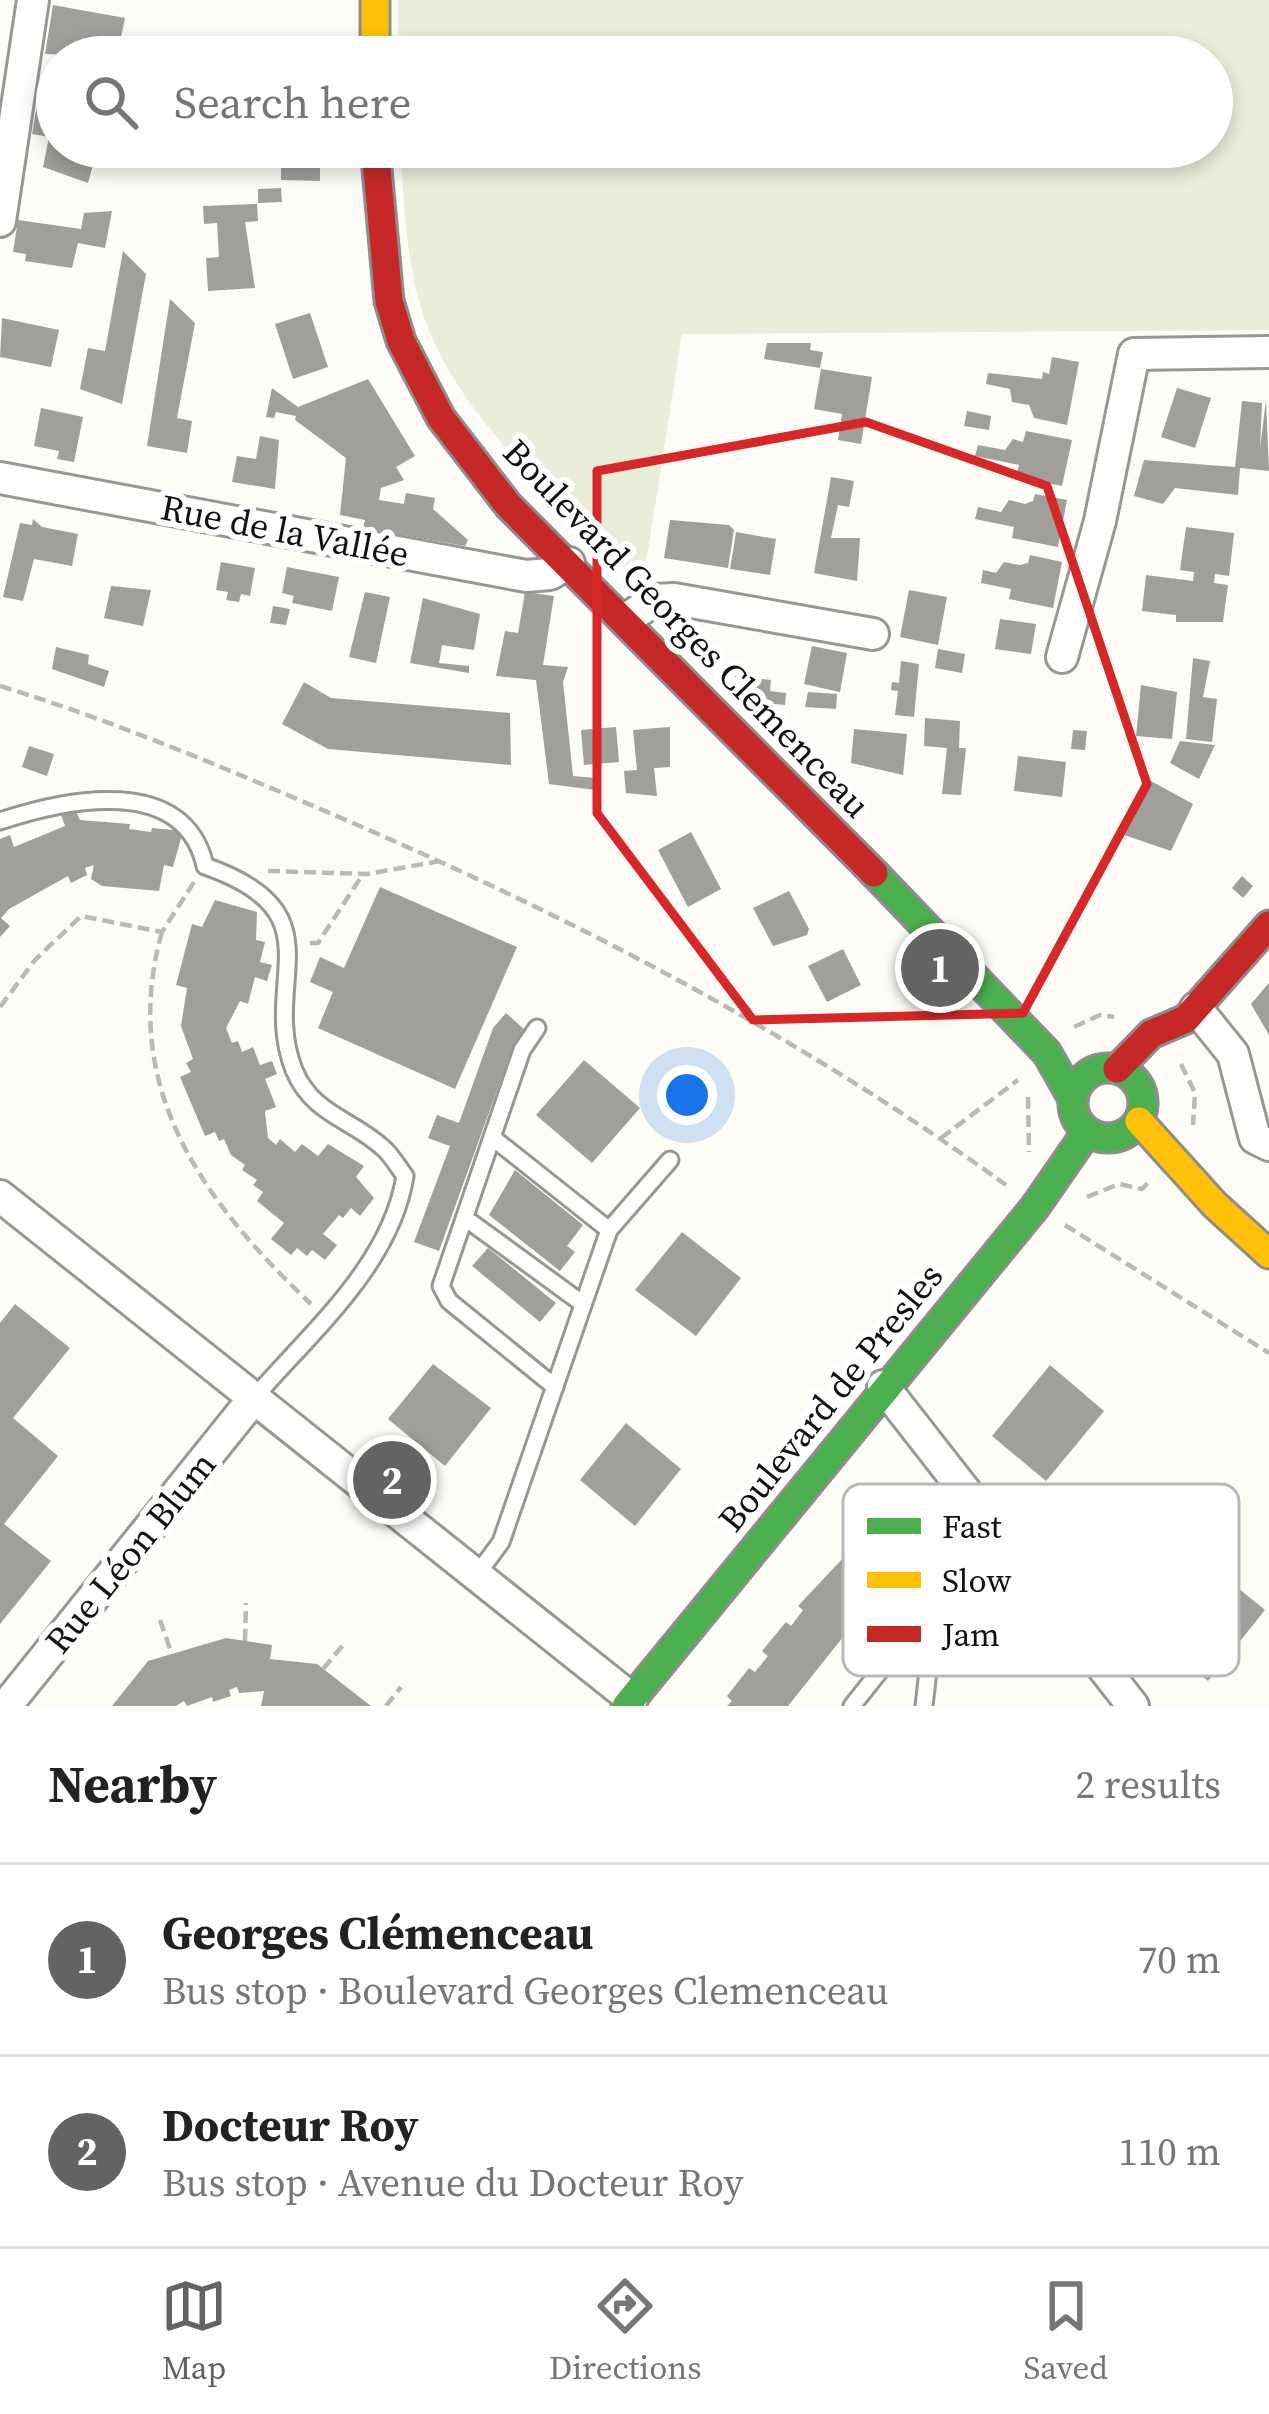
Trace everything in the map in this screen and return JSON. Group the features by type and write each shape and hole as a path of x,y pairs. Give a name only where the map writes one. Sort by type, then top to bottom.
{"main road":[{"path":"374,0 375,36"},
{"name":"Boulevard Georges Clemenceau","path":"375,168 376,241 384,294 408,364 448,433 508,505 625,620 1072,1099"},
{"path":"1130,1128 1141,1092 1172,1062 1191,1014 1269,925"},
{"path":"1191,1014 1151,1034 1106,1070 1080,1082 1072,1099 1075,1117 1087,1132 1130,1128 1269,1254"},
{"path":"1037,1063 1106,1070 1141,1092"},
{"name":"Boulevard de Presles","path":"629,1703 883,1385 1035,1208 1087,1132"}],"street":[{"path":"0,221 34,0"},
{"path":"1062,657 1100,521 1134,354 1269,352"},
{"name":"Rue de la Vallée","path":"0,478 526,576 550,574 569,563"},
{"path":"625,620 655,600 674,599 873,634"},
{"path":"1191,1014 1233,1054 1255,1138 1269,1144"},
{"path":"3,1204 254,1398 629,1703"},
{"path":"883,1385 960,1484"},
{"name":"Rue Léon Blum","path":"6,1706 254,1398"},
{"path":"1110,1676 1133,1706"}],"lane":[{"path":"0,820 91,799 163,808 188,825 205,866 239,880 271,904 286,927 287,1035 294,1071 320,1109 382,1147 404,1176 400,1206 377,1254 254,1398"},
{"path":"538,1028 522,1050 442,1294 554,1387"},
{"path":"493,1138 609,1230"},
{"path":"476,1576 501,1542 609,1230 670,1160"},
{"path":"465,1218 584,1304"},
{"path":"852,1706 876,1676"},
{"path":"924,1706 927,1676"}],"path":[{"path":"0,686 123,724 441,860 654,966 823,1060 1035,1208 1269,1353"},
{"path":"239,880 291,869 363,874 441,860"},
{"path":"205,866 162,932 152,968 148,1040 161,1096 201,1180 244,1242 323,1316"},
{"path":"287,943 318,944 363,874"},
{"path":"0,1007 35,960 81,916 162,932"},
{"path":"1072,1028 1100,1016 1126,1018"},
{"path":"1172,1062 1196,1093 1194,1123 1183,1140"},
{"path":"940,1138 1037,1063"},
{"path":"1028,1096 1030,1165"},
{"path":"1071,1193 1082,1199 1119,1184 1142,1189 1149,1183"},
{"path":"245,1641 246,1603"},
{"path":"160,1620 171,1652"},
{"path":"323,1669 344,1644"},
{"path":"386,1706 401,1687"}],"highlighted area":[{"path":"866,422 1047,486 1147,784 1023,1013 753,1020 597,813 597,471"}],"green space":[{"path":"398,0 1269,0 1269,330 682,334 645,570 621,567 498,439 446,366 415,285 402,168 1233,168 1233,36 398,36"}],"building":[{"path":"53,5 125,18 121,36 48,36"},
{"path":"46,168 92,168 88,183"},
{"path":"281,168 320,168 320,181 281,180"},
{"path":"281,188 282,202 258,203 258,189"},
{"path":"257,204 258,221 245,222 255,288 208,291 206,258 219,257 217,223 204,224 203,206"},
{"path":"112,211 105,248 78,243 72,268 25,261 26,254 13,252 18,220 81,229 84,213"},
{"path":"123,251 146,274 122,404 80,389 88,348 105,351"},
{"path":"170,299 195,323 177,418 192,421 187,453 147,446"},
{"path":"310,313 328,367 293,379 275,324"},
{"path":"2,318 59,330 51,367 0,357"},
{"path":"767,343 811,343 810,350 823,352 820,368 764,359"},
{"path":"1052,357 1079,362 1067,425 1034,418 1029,405 1012,402 1010,389 986,384 988,373 1042,379 1043,372 1049,374"},
{"path":"821,369 872,377 861,444 838,440 842,414 814,409"},
{"path":"368,379 415,456 396,467 404,480 381,488 379,500 404,504 406,493 435,498 433,509 468,540 465,546 363,528 365,520 340,515 346,458 295,420 296,416 276,412 274,418 266,417 272,388 298,407"},
{"path":"1177,388 1211,398 1195,448 1161,437"},
{"path":"1266,400 1269,471 1240,468 1238,495 1175,488 1163,504 1134,496 1144,460 1235,467 1242,401 1262,403 1260,448"},
{"path":"41,408 83,417 74,462 57,459 59,451 34,446"},
{"path":"967,411 991,416 989,430 964,426"},
{"path":"1026,431 1072,440 1062,486 1016,476 1019,465 975,456 978,445 1005,450 1013,439 1023,442"},
{"path":"260,436 279,440 275,489 232,482 237,456 256,459"},
{"path":"831,477 854,481 849,507 838,505 831,538 860,538 857,581 814,573"},
{"path":"1035,494 1067,500 1058,547 1012,538 1014,527 975,519 978,507 1001,512 1009,500 1025,504"},
{"path":"33,519 42,527 78,534 72,566 34,559 23,601 3,597 20,523 32,525"},
{"path":"670,520 729,525 734,530 728,568 664,558"},
{"path":"1186,527 1234,533 1229,576 1215,574 1214,583 1228,585 1223,622 1176,622 1176,615 1142,611 1146,575 1193,581 1194,572 1180,570"},
{"path":"736,532 776,539 770,575 730,569"},
{"path":"1030,555 1062,562 1053,608 1009,599 1011,589 981,583 983,570 996,573 1004,562 1028,563"},
{"path":"221,562 255,568 250,596 241,594 239,602 226,600 228,592 216,590"},
{"path":"287,567 339,577 332,611 292,603 294,596 282,593"},
{"path":"111,586 151,590 143,626 104,618"},
{"path":"909,590 947,597 938,645 900,637"},
{"path":"365,592 390,597 376,663 349,657"},
{"path":"525,592 554,596 543,665 568,667 563,682 573,776 596,778 595,790 549,784 536,680 496,676 505,631 518,633"},
{"path":"423,598 480,614 474,650 442,645 439,663 469,666 469,673 410,663"},
{"path":"273,606 290,609 286,625 270,623"},
{"path":"1000,619 1036,624 1031,654 995,649"},
{"path":"812,646 847,653 840,692 804,684"},
{"path":"56,647 89,655 88,664 109,671 104,687 52,669"},
{"path":"938,649 965,654 962,673 935,668"},
{"path":"1193,658 1210,661 1203,697 1217,699 1212,742 1186,739"},
{"path":"901,661 919,664 914,717 895,715 898,691 891,690 892,682 899,683"},
{"path":"734,676 771,680 770,691 786,693 785,705 755,702"},
{"path":"304,682 331,698 510,713 511,765 328,749 282,724"},
{"path":"1141,685 1177,692 1172,739 1136,736"},
{"path":"808,692 837,694 836,709 805,707"},
{"path":"925,718 960,721 959,748 966,748 961,795 942,794 947,748 924,746"},
{"path":"616,727 619,762 584,765 581,730"},
{"path":"670,727 670,767 654,768 657,796 626,793 624,771 637,770 633,730"},
{"path":"854,729 907,734 903,775 851,763"},
{"path":"1073,730 1087,731 1085,750 1071,749"},
{"path":"1180,741 1215,745 1199,779 1170,763"},
{"path":"29,746 54,754 47,776 22,767"},
{"path":"1018,756 1066,762 1062,797 1014,791"},
{"path":"1151,781 1193,804 1171,851 1124,835"},
{"path":"75,809 80,820 130,824 129,829 151,832 152,828 183,831 173,867 164,865 159,891 102,886 91,879 94,865 85,868 87,875 71,883 68,876 9,909 1,918 10,926 0,937 0,839 10,835 14,847 65,826 61,815"},
{"path":"691,832 721,889 688,907 658,850"},
{"path":"1242,876 1253,886 1243,898 1232,888"},
{"path":"380,887 517,947 455,1089 318,1028 333,992 310,982 320,957 344,968"},
{"path":"789,891 809,929 807,935 773,946 753,908"},
{"path":"215,900 257,912 256,940 265,942 260,962 272,965 267,981 255,977 248,1004 240,1001 226,1028 232,1043 238,1041 242,1052 253,1047 260,1065 272,1061 277,1074 265,1079 276,1107 265,1111 268,1138 276,1145 280,1139 295,1152 302,1144 318,1156 328,1144 364,1166 356,1177 374,1198 360,1216 351,1208 323,1234 337,1245 325,1260 312,1250 307,1256 297,1248 291,1255 271,1239 284,1223 257,1201 263,1192 253,1185 257,1180 242,1170 245,1165 231,1155 224,1139 219,1141 215,1132 205,1136 180,1077 191,1072 186,1063 193,1059 181,1026 187,988 176,985 192,924 202,927"},
{"path":"843,949 861,985 827,1002 808,966"},
{"path":"1269,983 1269,1035 1251,1004"},
{"path":"506,1013 525,1030 513,1046 439,1251 414,1242 450,1146 428,1138 437,1115 459,1123 493,1028"},
{"path":"584,1060 640,1108 592,1163 536,1115"},
{"path":"515,1170 583,1225 567,1246 575,1252 560,1271 489,1215"},
{"path":"682,1232 741,1278 696,1336 635,1290"},
{"path":"488,1248 556,1303 540,1322 472,1266"},
{"path":"15,1304 70,1348 13,1418 58,1456 4,1524 51,1561 0,1624 0,1323"},
{"path":"433,1364 491,1408 445,1466 388,1419"},
{"path":"1050,1365 1104,1411 1046,1481 992,1436"},
{"path":"626,1423 681,1469 635,1526 580,1480"},
{"path":"843,1558 843,1637 788,1706 727,1706 732,1701 727,1696 749,1668 755,1672 768,1656 762,1651 803,1610 798,1606"},
{"path":"1239,1589 1265,1610 1239,1642"},
{"path":"226,1638 272,1645 270,1659 317,1664 371,1706 261,1706 264,1691 239,1693 237,1687 229,1690 231,1696 187,1706 184,1701 176,1706 112,1706 148,1661"}],"traffic: fast":[{"path":"874,873 1047,1053 1073,1099"},
{"path":"1108,1068 1133,1078 1143,1103 1133,1128 1108,1138 1083,1128 1073,1103 1083,1078 1108,1068"},
{"path":"626,1706 1035,1207 1087,1132"}],"traffic: slow":[{"path":"375,0 375,36"},
{"path":"1139,1121 1215,1205 1269,1254"}],"traffic: jam":[{"path":"377,168 389,301 401,341 441,418 508,505 874,873"},
{"path":"1117,1069 1151,1034 1186,1019 1269,925"}],"place":[{"name":"Georges Clémenceau","path":"940,968"},
{"name":"Docteur Roy","path":"392,1480"}]}
